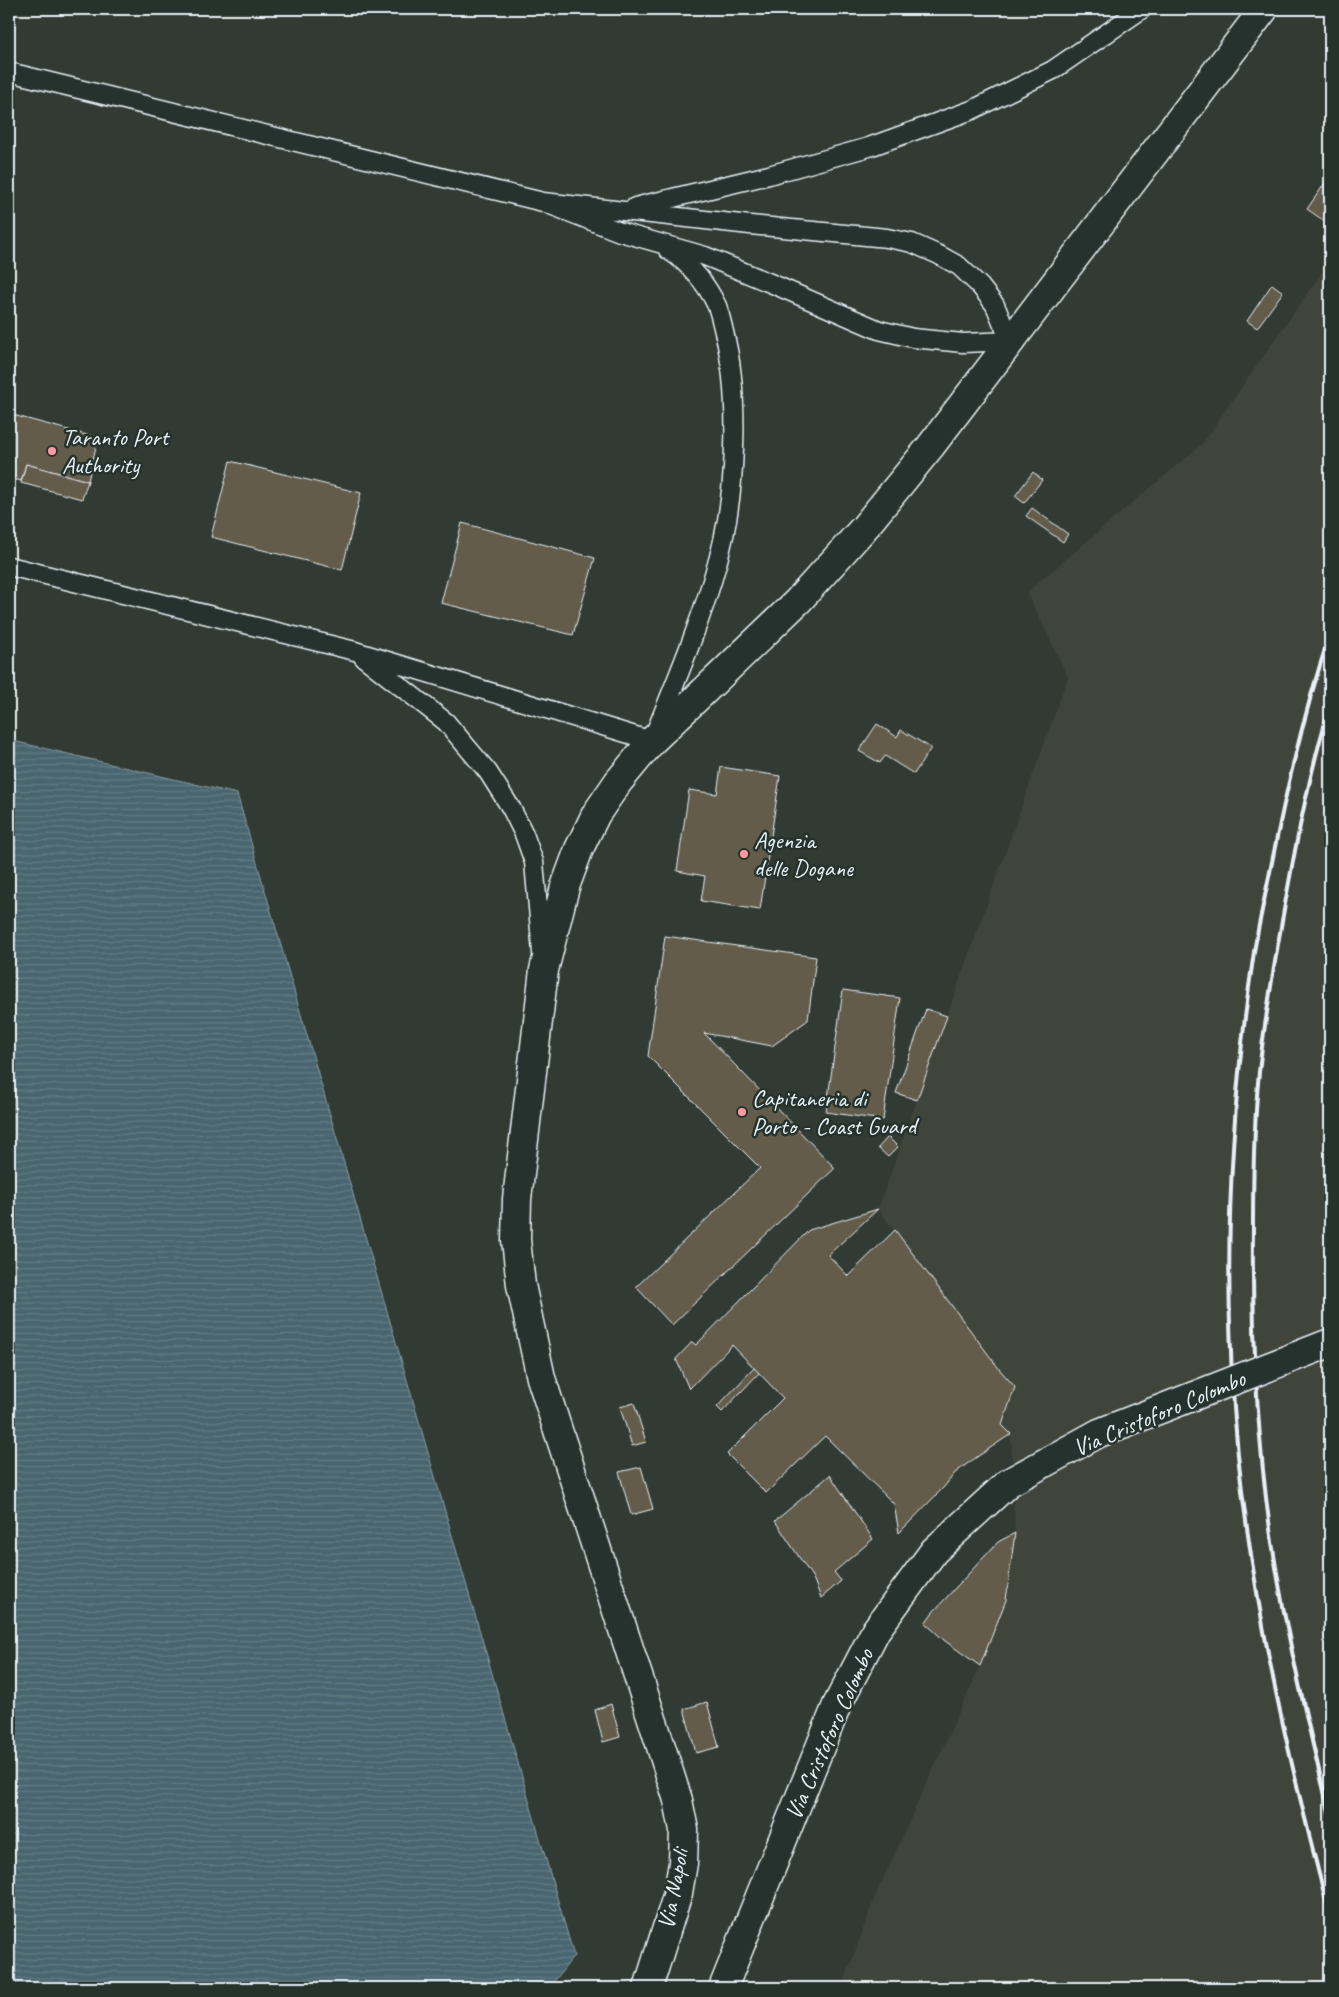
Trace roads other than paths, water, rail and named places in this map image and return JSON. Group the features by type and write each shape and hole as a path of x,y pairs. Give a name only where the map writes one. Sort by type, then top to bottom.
{"street":[{"name":"Via Napoli","path":"648,1988 678,1893 683,1863 684,1830 678,1800 541,1378 521,1285 516,1240 517,1199 544,970 560,904 580,849 596,814 618,782 652,741 798,601 864,528 930,447 1264,9"},
{"name":"Via Cristoforo Colombo","path":"722,1988 837,1705 876,1630 934,1551 1008,1483 1099,1433 1330,1343"}],"lane":[{"path":"624,210 769,175 869,147 972,110 1053,70 1142,9"},
{"path":"9,72 543,202 620,232 705,256 879,330 913,338 963,342 1010,341 995,305 980,286 959,266 939,254 912,243 887,238 543,202"},
{"path":"9,566 355,651 652,741 700,621 718,562 729,508 733,451 732,390 727,346 717,307 701,278 683,260 654,241"},
{"path":"355,651 446,722 488,772 511,808 524,834 534,862 544,970"}],"water":[{"path":"9,740 237,794 574,1956 549,1988 9,1988"}],"railway":[{"path":"1330,634 1312,690 1290,776 1254,952 1239,1076 1234,1139 1229,1266 1230,1329 1238,1455 1254,1572 1275,1687 1301,1802 1330,1916"},
{"path":"1330,706 1316,755 1299,829 1264,1030 1259,1072 1253,1186 1254,1339 1265,1491 1289,1637 1330,1816"}],"place":[{"name":"Taranto Port Authority","path":"52,451"},
{"name":"Agenzia delle Dogane","path":"744,854"},
{"name":"Capitaneria di Porto - Coast Guard","path":"742,1112"}]}
